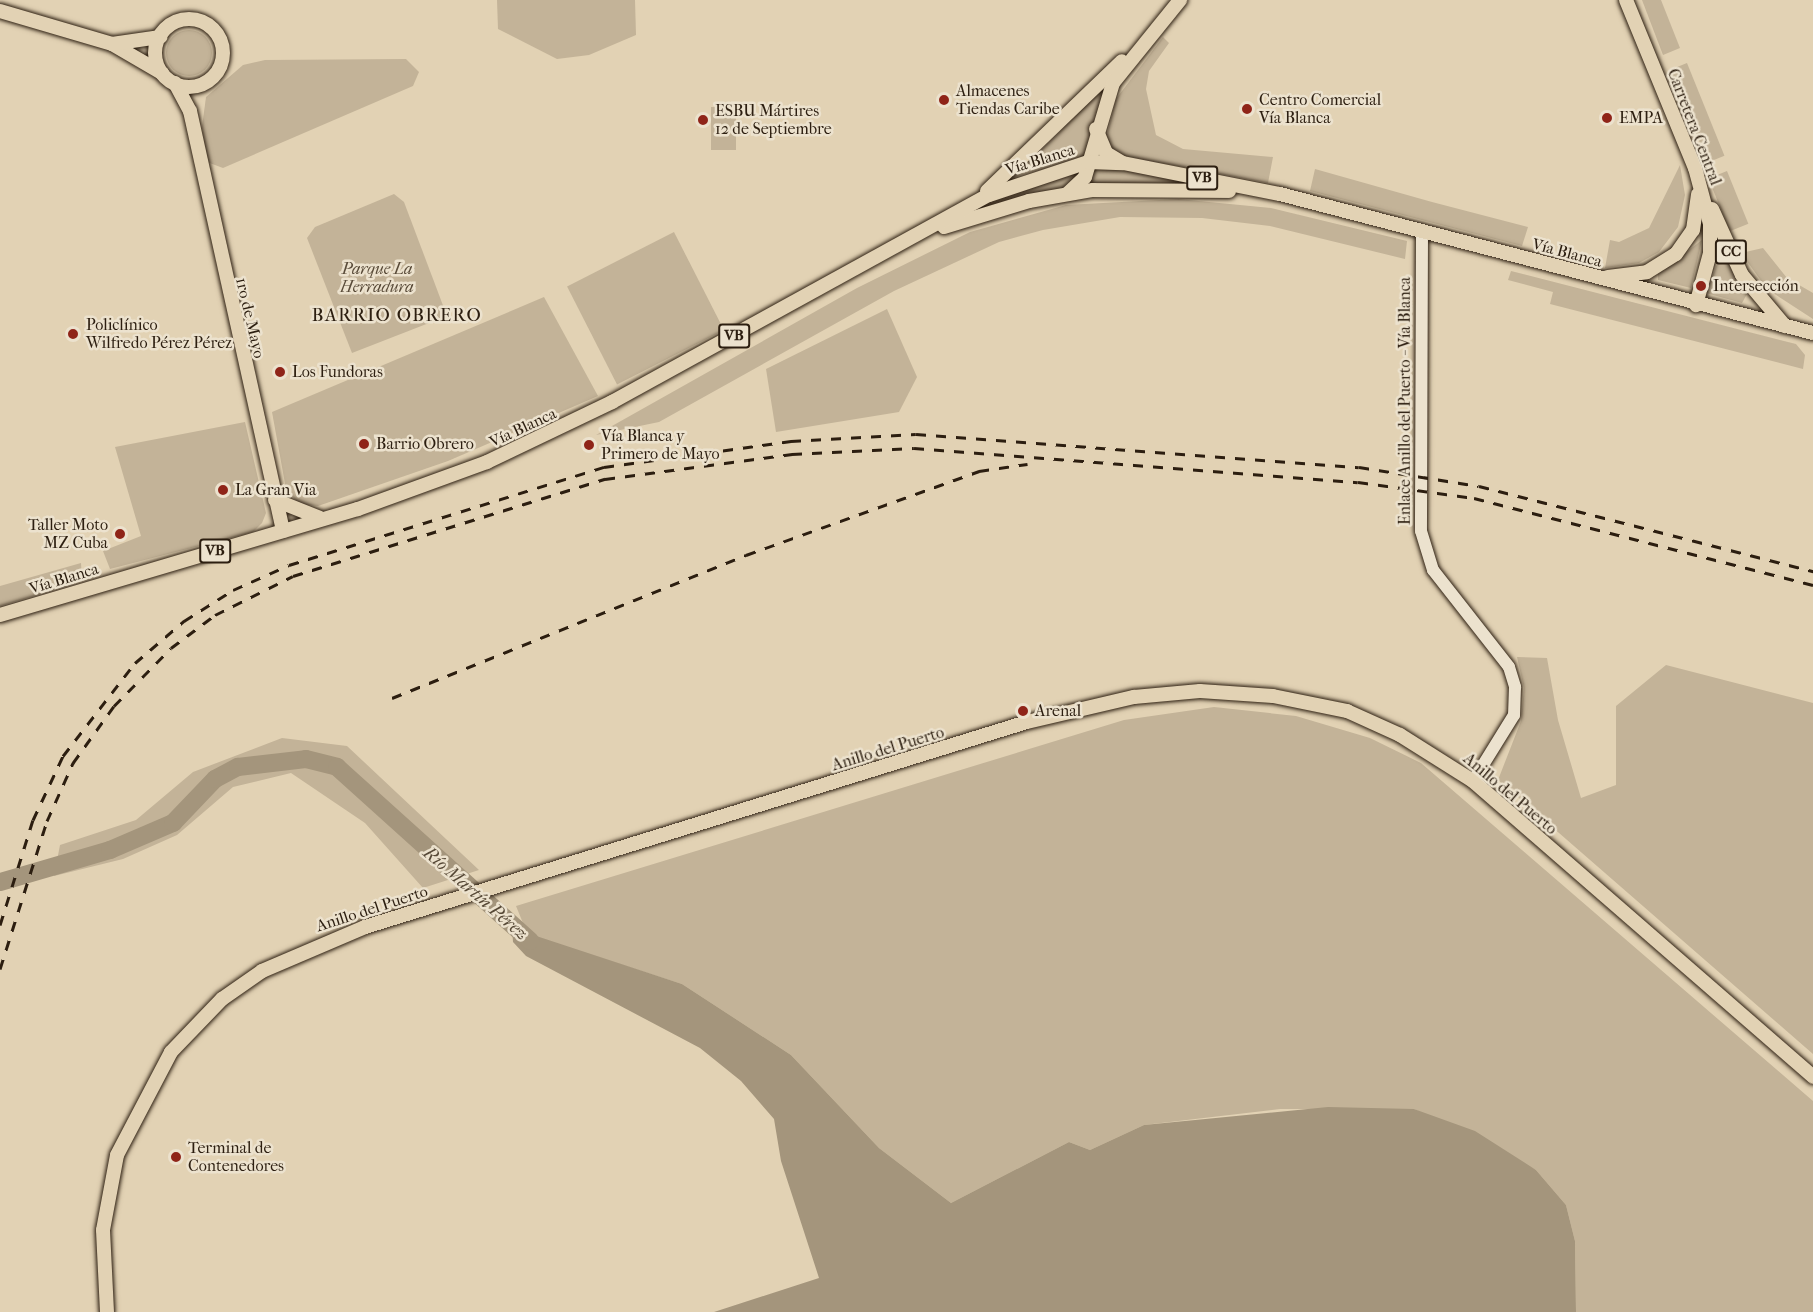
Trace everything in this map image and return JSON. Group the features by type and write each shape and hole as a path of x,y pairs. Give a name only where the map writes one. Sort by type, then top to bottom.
{"main road":[{"path":"971,204 1137,48 1180,0"},
{"name":"Carretera Central","path":"1626,0 1695,168 1712,240 1696,304"},
{"path":"0,11 112,44 175,83 206,82"},
{"path":"112,44 160,37 180,20 198,20 213,28 223,54 190,111"},
{"path":"160,37 156,55 162,73"},
{"path":"1057,195 1082,183 1106,95 1137,48"},
{"name":"1ro de Mayo","path":"175,83 190,111 283,531"},
{"path":"1096,129 1106,153 1123,164"},
{"name":"Vía Blanca","path":"0,615 421,489 549,435 927,233 971,204 1015,184 1089,162 1123,164 1314,204 1813,333"},
{"path":"1594,277 1647,272 1683,246 1697,214 1695,168"},
{"name":"CC","path":"1695,168 1742,275 1785,326"},
{"name":"Vía Blanca","path":"927,233 1057,195 1113,188 1200,189 1314,204"},
{"name":"Enlace Anillo del Puerto - Vía Blanca","path":"1422,233 1421,531 1433,570 1503,659 1515,687 1514,715 1502,741 1473,781"},
{"path":"275,500 305,517 334,516"},
{"name":"Anillo del Puerto","path":"107,1312 103,1230 117,1155 171,1052 222,999 262,970 323,941 1027,722 1166,693 1244,693 1347,711 1391,730 1473,781 1813,1077"}],"green space":[{"path":"497,0 635,0 636,35 589,55 557,59 498,29"},
{"path":"1642,0 1661,0 1680,48 1663,55"},
{"path":"189,30 205,37 212,53 205,69 189,76 173,69 166,53 173,37"},
{"path":"1163,37 1169,43 1149,71 1146,89 1156,135 1183,149 1273,157 1268,183 1114,154 1106,139 1116,99"},
{"path":"406,59 419,72 413,86 223,168 207,162 202,127 206,97 243,65 265,60"},
{"path":"1687,63 1724,156 1708,162 1670,70"},
{"path":"1108,78 1085,157 1012,178 1057,135"},
{"path":"711,107 736,107 736,150 711,150"},
{"path":"1680,165 1685,195 1678,227 1659,252 1639,263 1605,268 1610,240 1619,242 1649,228"},
{"path":"1094,168 1136,171 1221,186 1091,185"},
{"path":"1315,169 1528,227 1522,246 1310,191"},
{"path":"1081,170 1066,187 964,216 1026,187"},
{"path":"1727,171 1748,224 1730,231 1708,178"},
{"name":"Parque La Herradura","path":"394,194 404,202 447,316 352,353 307,238 315,227"},
{"path":"1178,199 1271,208 1407,241 1405,259 1270,226 1202,218 1120,217 1043,230 999,242 894,291 659,422 596,435 857,288 970,232 1066,205"},
{"path":"674,232 724,330 617,384 567,286"},
{"path":"1702,240 1691,288 1658,280 1658,274"},
{"path":"1763,248 1787,278 1813,293 1813,319 1767,289 1741,253"},
{"path":"1722,251 1747,294 1742,303 1706,293"},
{"path":"1511,271 1796,344 1805,355 1803,369 1550,304 1553,292 1508,280"},
{"path":"544,297 598,396 448,461 318,506 299,504 286,489 272,412"},
{"path":"887,309 917,377 899,412 776,432 766,369"},
{"path":"245,422 266,513 262,523 253,532 110,569 103,551 141,536 115,447"},
{"path":"81,563 82,578 71,585 0,606 0,586"},
{"path":"1517,657 1547,658 1558,720 1581,798 1616,785 1616,706 1666,665 1813,703 1813,1054 1498,780 1521,721 1524,688"},
{"path":"1214,707 1296,716 1370,738 1421,763 1813,1101 1813,1312 1576,1312 1575,1241 1566,1205 1536,1170 1414,1109 1280,1109 1144,1125 1090,1150 1069,1142 951,1203 879,1148 791,1055 682,984 541,939 525,928 516,906 1124,720"},
{"path":"282,738 347,746 479,870 423,888 365,823 291,773 233,787 177,835 123,859 54,876 60,845 136,820 193,772"}],"shaded area":[{"path":"512,928 682,984 791,1055 879,1148 951,1203 1069,1142 1090,1150 1144,1125 1328,1107 1414,1109 1475,1131 1536,1170 1566,1205 1575,1241 1576,1312 714,1312 819,1278 781,1161 774,1119 741,1081 700,1048 526,956 513,942"}],"waterway":[{"name":"Río Martín Pérez","path":"0,882 110,850 173,823 215,779 238,767 306,759 337,767 530,941"}],"railway":[{"path":"0,925 33,820 63,756 135,663 184,621 233,590 289,565 604,467 791,441 916,434 1359,467 1479,486 1813,571"},
{"path":"0,969 47,821 73,763 114,706 171,648 215,615 293,576 605,479 792,454 914,448 1358,482 1474,498 1813,585"},
{"path":"392,698 746,555 979,471 1027,464"}],"place":[{"name":"Almacenes Tiendas Caribe","path":"944,100"},
{"name":"Centro Comercial Vía Blanca","path":"1247,109"},
{"name":"EMPA","path":"1607,118"},
{"name":"ESBU Mártires 12 de Septiembre","path":"703,120"},
{"name":"Intersección","path":"1701,286"},
{"name":"Policlínico Wilfredo Pérez Pérez","path":"73,334"},
{"name":"Los Fundoras","path":"280,372"},
{"name":"Barrio Obrero","path":"364,444"},
{"name":"Vía Blanca y Primero de Mayo","path":"589,445"},
{"name":"La Gran Via","path":"223,490"},
{"name":"Taller Moto MZ Cuba","path":"120,534"},
{"name":"Arenal","path":"1023,711"},
{"name":"Terminal de Contenedores","path":"176,1157"}],"district":[{"name":"BARRIO OBRERO","path":"397,316"}]}
